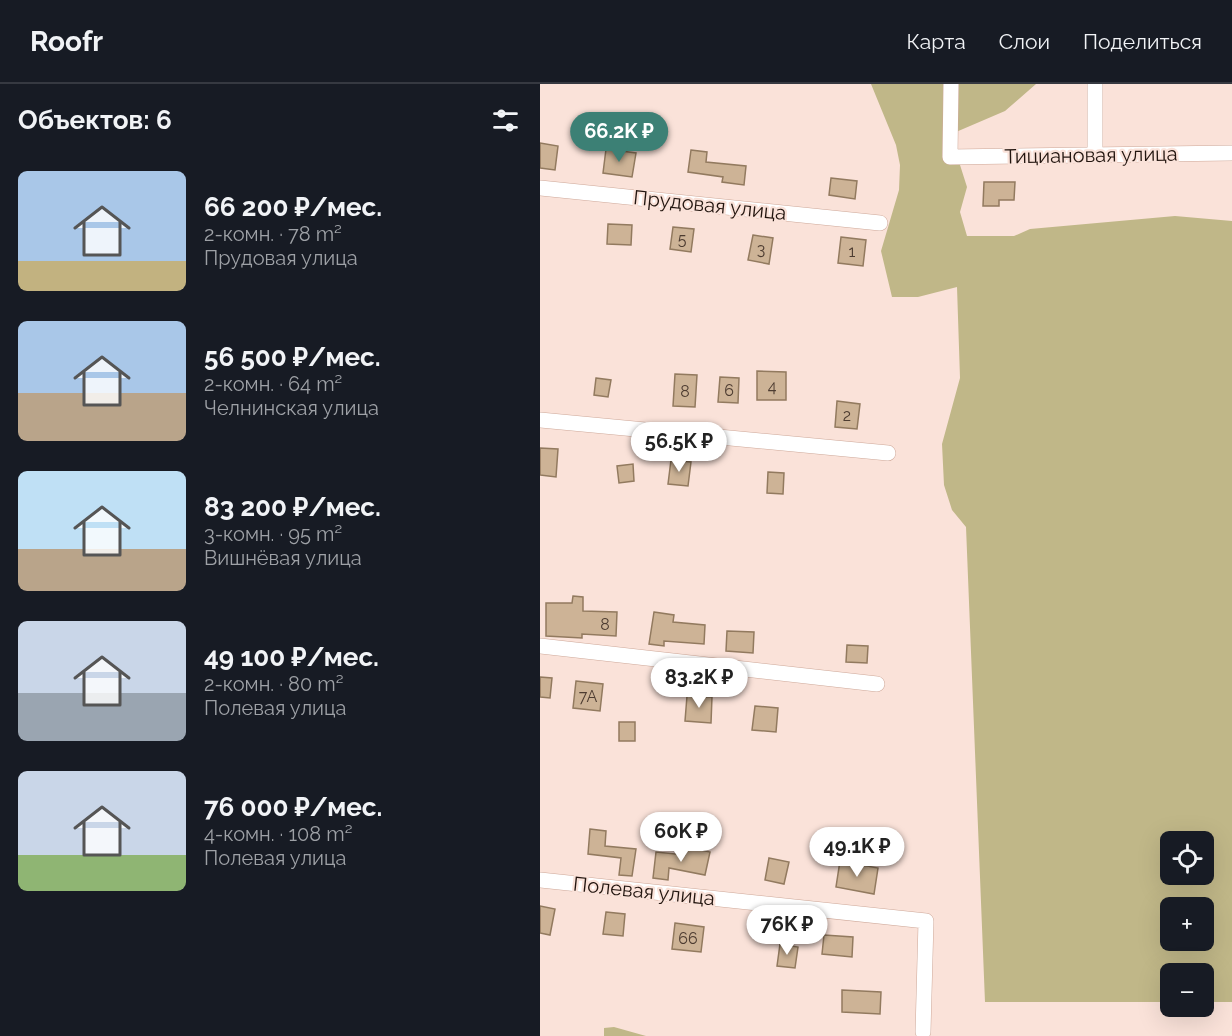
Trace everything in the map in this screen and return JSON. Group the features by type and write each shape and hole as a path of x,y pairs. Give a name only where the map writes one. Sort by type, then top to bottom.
{"street":[{"name":"Тициановая улица","path":"951,84 950,157 1232,153"},
{"path":"1095,84 1095,155"},
{"name":"Прудовая улица","path":"540,188 880,223"},
{"path":"540,420 888,453"},
{"path":"540,646 877,684"},
{"name":"Полевая улица","path":"540,880 926,921 923,1032"}],"shaded area":[{"path":"871,84 1036,84 1005,111 956,132 954,146 967,187 960,212 967,236 1014,236 1030,229 1175,216 1232,221 1232,1002 1214,1002 1214,963 1160,963 1160,1002 985,1002 966,527 952,510 944,485 942,444 960,378 957,287 918,297 892,297 881,251 899,190 900,165 896,145"},
{"path":"614,1027 646,1036 604,1036 604,1028"}],"building":[{"path":"540,143 558,146 555,170 540,168"},
{"path":"606,149 636,153 632,177 603,173"},
{"path":"691,150 707,152 706,162 746,166 744,185 722,182 723,177 688,172"},
{"path":"831,178 857,181 855,199 829,195"},
{"path":"984,182 1015,182 1014,200 999,200 999,206 983,206"},
{"path":"608,224 632,225 631,245 607,244"},
{"path":"673,227 694,229 691,252 670,249"},
{"path":"753,235 773,238 769,264 748,260"},
{"path":"841,237 866,240 863,266 838,263"},
{"path":"757,371 786,372 786,400 757,400"},
{"path":"675,374 697,375 695,407 673,406"},
{"path":"720,377 739,378 738,403 718,402"},
{"path":"596,378 611,380 608,397 594,395"},
{"path":"837,401 860,404 857,429 835,427"},
{"path":"540,448 558,449 556,477 540,475"},
{"path":"671,460 691,462 688,486 668,484"},
{"path":"633,464 634,481 619,483 617,466"},
{"path":"768,472 784,473 783,494 767,493"},
{"path":"573,596 583,597 583,611 617,612 616,636 582,634 582,638 546,636 546,603 572,603"},
{"path":"654,612 674,615 673,622 705,625 704,644 664,641 664,646 649,644"},
{"path":"727,631 754,632 753,653 726,651"},
{"path":"847,645 868,646 867,663 846,662"},
{"path":"540,677 552,678 550,698 540,697"},
{"path":"576,681 603,684 600,711 573,708"},
{"path":"687,696 712,697 711,723 685,721"},
{"path":"755,706 778,708 776,732 752,730"},
{"path":"619,722 635,722 635,741 619,741"},
{"path":"590,829 606,831 605,846 636,849 632,876 619,875 621,858 588,854"},
{"path":"687,847 710,852 705,875 669,868 668,880 653,878 656,852 685,855"},
{"path":"769,858 789,862 784,884 765,880"},
{"path":"840,861 878,868 874,894 836,887"},
{"path":"540,906 555,909 550,935 540,933"},
{"path":"606,912 625,914 623,936 603,934"},
{"path":"675,923 704,927 701,952 672,949"},
{"path":"824,935 853,937 852,957 822,954"},
{"path":"780,944 798,947 795,968 777,966"},
{"path":"842,990 881,992 880,1014 842,1012"}]}
